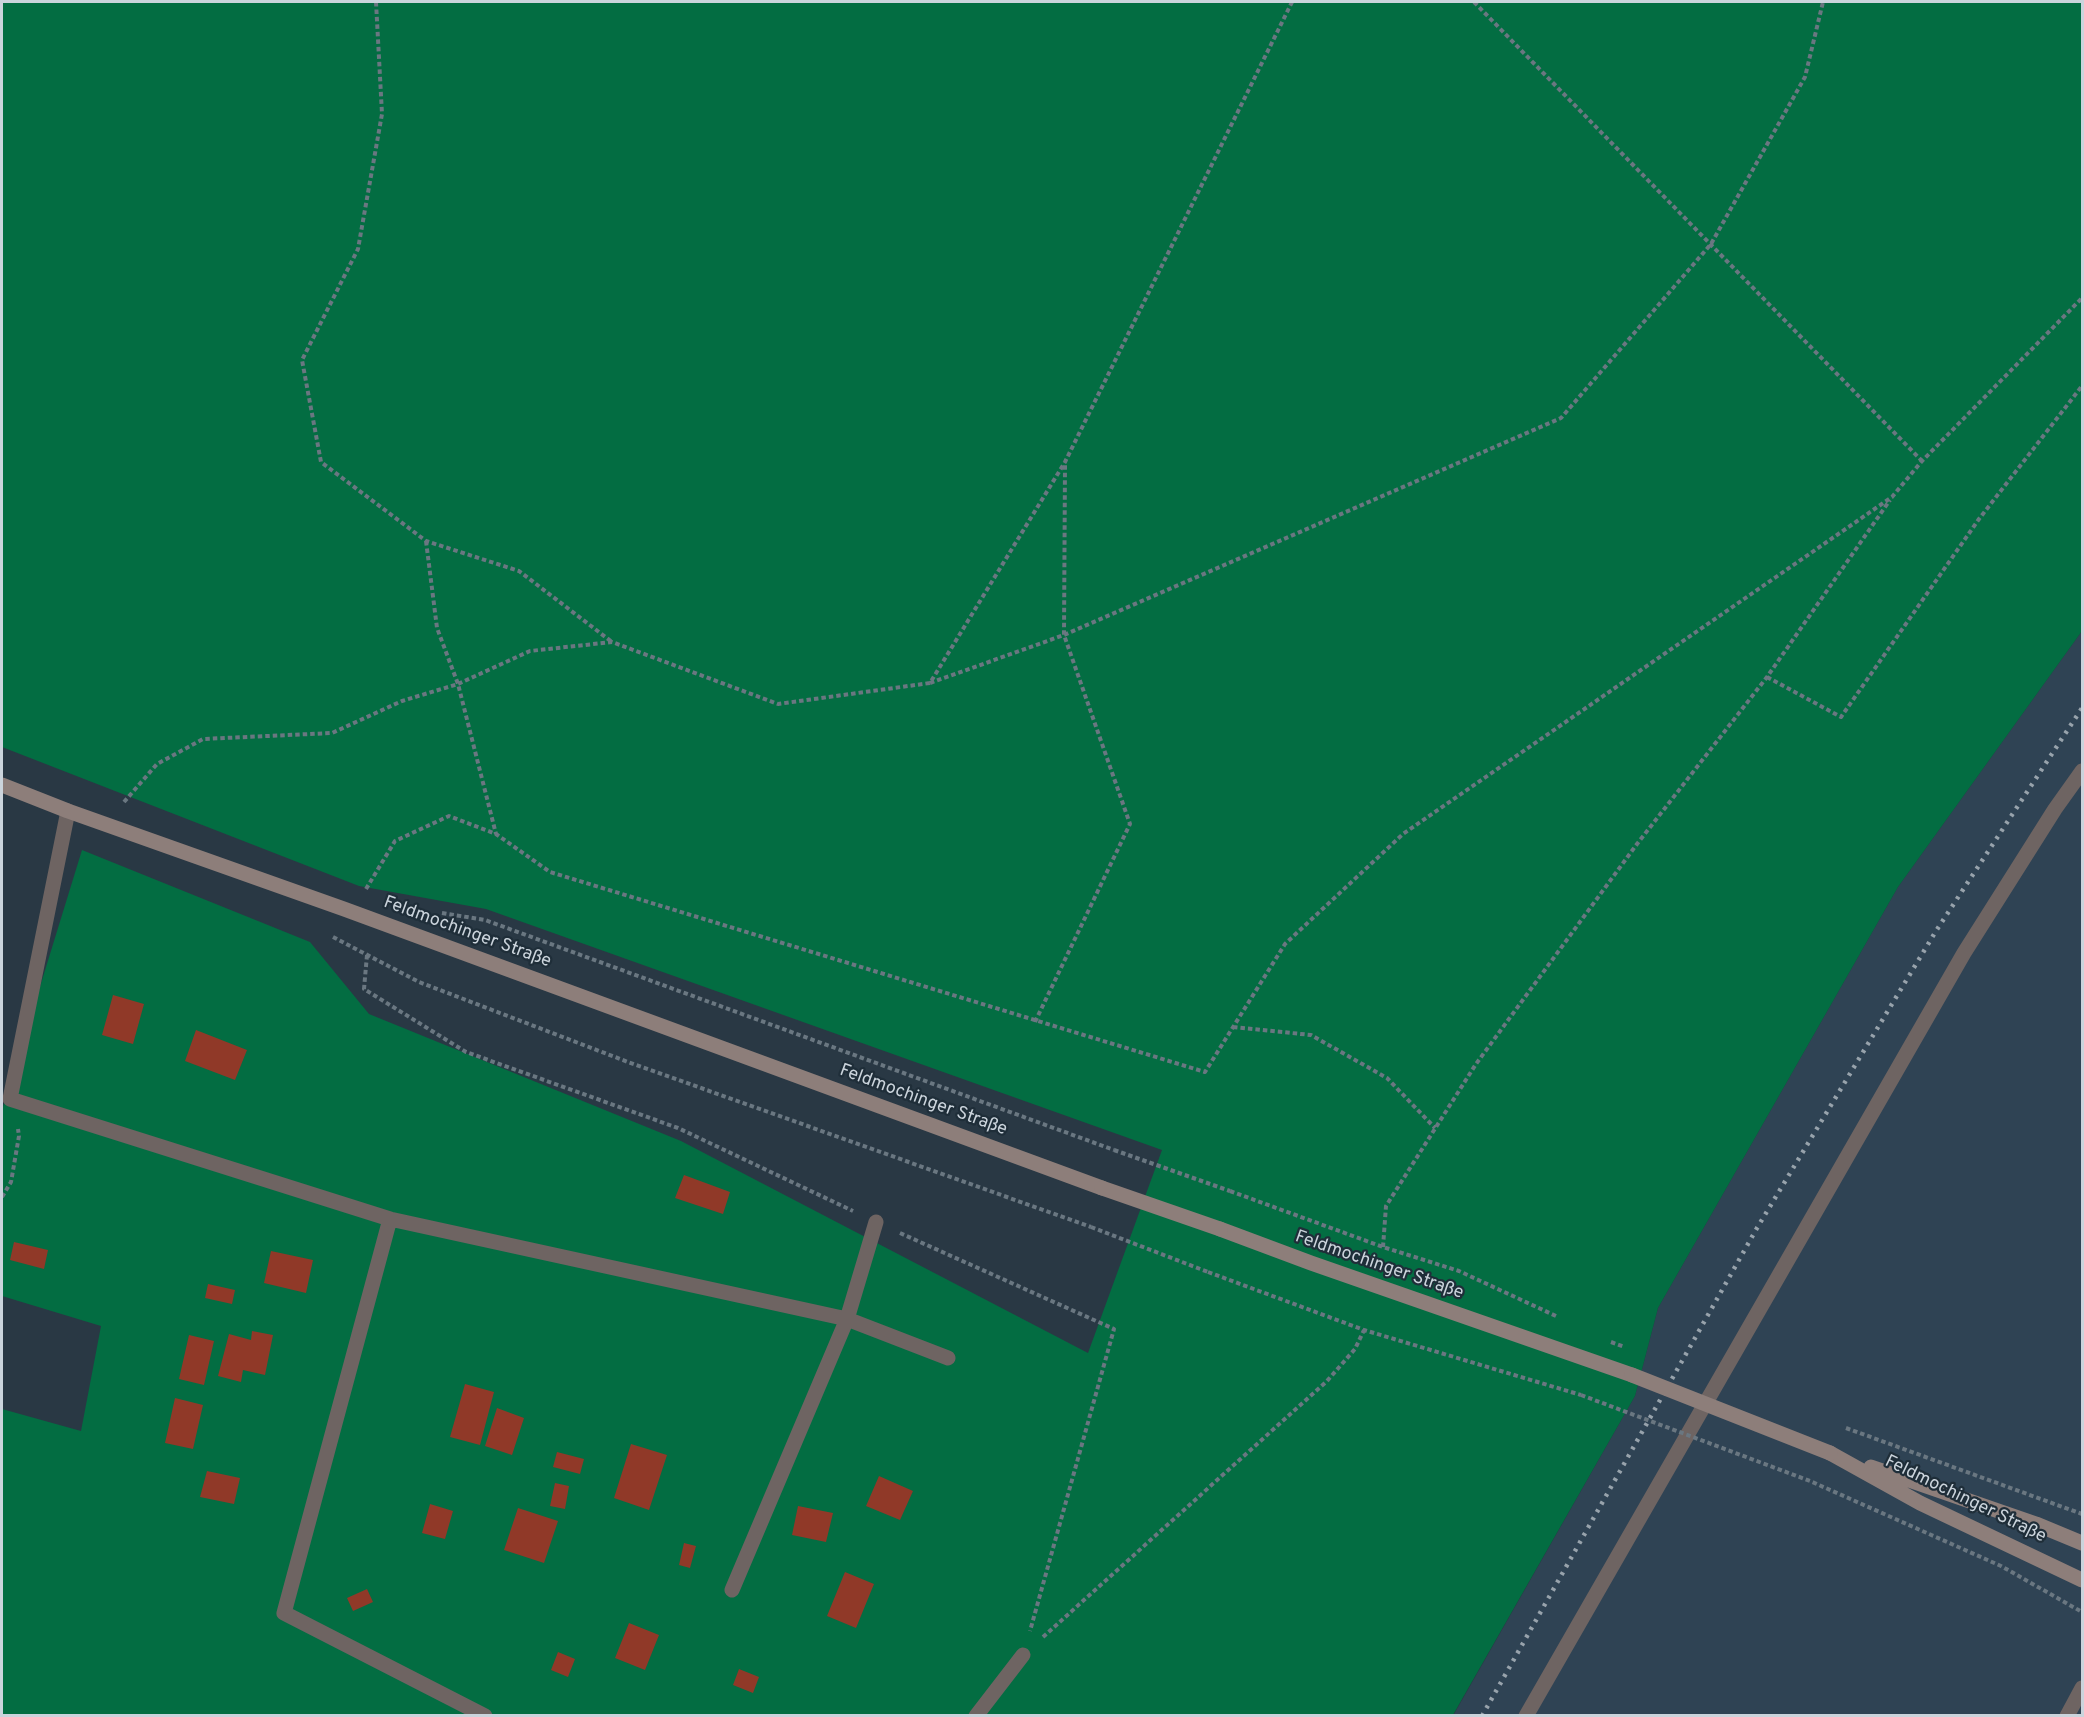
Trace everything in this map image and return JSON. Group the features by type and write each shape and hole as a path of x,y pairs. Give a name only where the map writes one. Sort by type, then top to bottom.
{"main road":[{"name":"Feldmochinger Straße","path":"2,785 1102,1188 1632,1375 1830,1453 2036,1524 2082,1543"},
{"name":"Feldmochinger Straße","path":"1830,1453 1920,1503 2082,1580"}],"lane":[{"path":"1526,1716 1964,953 2055,809 2082,771"},
{"path":"68,811 10,1099 390,1219 847,1319 948,1358"},
{"path":"390,1219 284,1613 485,1716"},
{"path":"732,1590 847,1319 876,1222"},
{"path":"976,1716 1023,1655"},
{"path":"2067,1716 2082,1688"}],"path":[{"path":"376,2 382,114 358,249 302,360 321,462 426,541 519,571 612,642 778,704 930,683 1064,635 1561,418 1711,244 1805,77 1823,2"},
{"path":"930,683 1065,462 1292,2"},
{"path":"1474,2 1922,461"},
{"path":"1383,1247 1386,1206 1476,1064 1637,844 1767,677 1892,497 1922,461 2082,298"},
{"path":"1767,677 1841,717 1979,519 2082,386"},
{"path":"1035,1022 1130,824 1064,635 1065,462"},
{"path":"363,894 395,841 449,816 496,834 550,872 1204,1072 1285,944 1402,834 1892,497"},
{"path":"426,541 437,628 458,684 496,834"},
{"path":"121,806 157,764 203,740 332,733 402,701 458,684 531,651 612,642"},
{"path":"433,912 485,920 1383,1247 1459,1270 1561,1318"},
{"path":"1023,1655 1114,1329 876,1222 678,1128 466,1052 364,989 367,955 419,982 628,1062 1091,1227 1364,1330 1581,1395 1810,1481 2001,1566 2082,1612"},
{"path":"1233,1027 1311,1035 1387,1078 1435,1128"},
{"path":"2,1197 11,1182 19,1136 10,1099"},
{"path":"1023,1655 1327,1381 1355,1349 1364,1330"},
{"path":"1601,1338 1611,1342"}],"shaded area":[{"path":"2082,631 2082,1715 1453,1716 1635,1396 1658,1308 1898,887"}],"green space":[{"path":"2,2 2082,2 2082,631 1898,887 1658,1308 1635,1396 1453,1715 2,1715 2,1409 81,1431 101,1326 2,1296 2,1110 82,850 310,942 369,1014 681,1141 1088,1353 1162,1150 486,909 359,886 2,747"}],"building":[{"path":"113,995 144,1004 133,1044 102,1035"},
{"path":"196,1030 247,1050 235,1080 185,1061"},
{"path":"684,1175 730,1192 723,1214 675,1198"},
{"path":"14,1242 48,1250 44,1269 10,1260"},
{"path":"271,1251 313,1260 306,1293 264,1283"},
{"path":"208,1284 235,1290 232,1304 205,1298"},
{"path":"252,1331 273,1335 265,1375 243,1370 241,1382 218,1376 229,1334 251,1340"},
{"path":"189,1335 214,1341 204,1385 179,1379"},
{"path":"465,1384 494,1392 480,1445 450,1437"},
{"path":"175,1398 203,1405 193,1449 165,1443"},
{"path":"497,1408 524,1418 512,1455 485,1446"},
{"path":"631,1444 667,1455 649,1510 614,1498"},
{"path":"557,1452 584,1459 580,1474 553,1467"},
{"path":"207,1471 240,1478 234,1504 200,1497"},
{"path":"879,1476 913,1491 900,1520 866,1506"},
{"path":"555,1483 569,1486 565,1509 550,1506"},
{"path":"430,1504 453,1511 445,1539 422,1533"},
{"path":"798,1506 833,1513 826,1542 792,1535"},
{"path":"518,1508 558,1521 544,1563 504,1550"},
{"path":"684,1543 696,1546 690,1568 679,1565"},
{"path":"845,1572 874,1584 856,1628 827,1616"},
{"path":"367,1589 373,1602 353,1611 347,1598"},
{"path":"629,1623 659,1635 645,1670 615,1658"},
{"path":"558,1652 575,1659 568,1677 551,1670"},
{"path":"739,1669 759,1677 753,1693 733,1685"}],"railway":[{"path":"1482,1716 1757,1228 1936,931 2082,708"}]}
